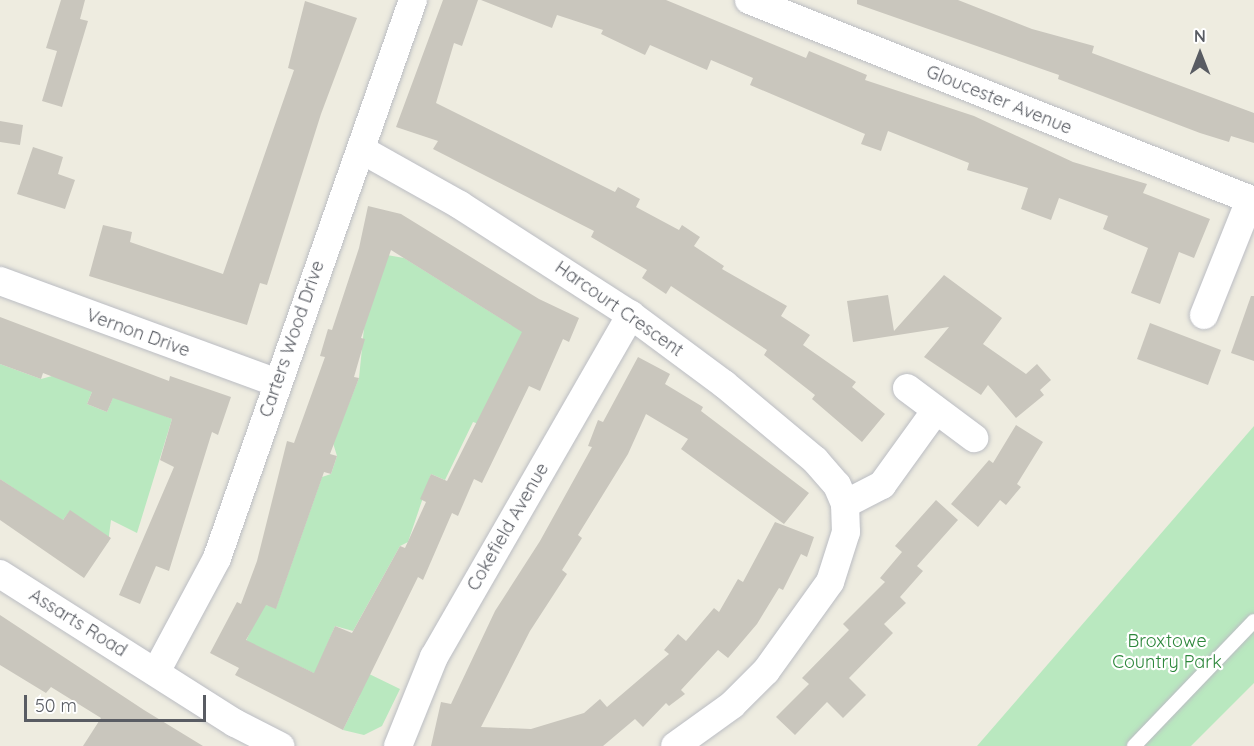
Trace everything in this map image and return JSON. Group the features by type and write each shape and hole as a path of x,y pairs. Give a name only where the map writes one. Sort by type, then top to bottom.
{"street":[{"name":"Carters Wood Drive","path":"156,672 208,579 362,150 412,0"},
{"name":"Gloucester Avenue","path":"749,0 1252,200 1205,315"},
{"name":"Harcourt Crescent","path":"362,150 460,205 631,315 815,460 837,485 844,504"},
{"name":"Vernon Drive","path":"0,281 277,383"},
{"name":"Cokefield Avenue","path":"398,746 434,657 631,315"},
{"path":"907,388 974,438"},
{"path":"675,746 732,705 801,625 830,582 841,557 844,504 882,485 936,410"},
{"name":"Assarts Road","path":"0,574 156,672"},
{"path":"156,672 280,746"}],"lane":[{"path":"1134,746 1254,621"}],"green space":[{"path":"387,255 404,258 511,325 547,332 479,424 473,422 445,480 431,474 408,542 400,546 353,631 335,626 324,652 400,689 382,726 364,735 343,730 360,695 246,641 263,604 276,608 322,477 331,474 337,456 333,443 359,378 364,328"},
{"path":"0,364 41,379 52,376 94,387 87,404 107,412 114,395 172,419 137,533 111,520 108,543 70,511 62,521 0,479"},
{"name":"Broxtowe Country Park","path":"1254,426 1254,683 1191,746 977,746"}],"building":[{"path":"61,0 85,0 80,19 88,21 62,107 42,101 57,51 46,48"},
{"path":"443,0 478,0 462,46 454,43 436,103 615,192 618,187 640,199 636,207 679,230 682,225 700,237 694,246 724,266 722,269 787,306 781,316 810,335 803,345 856,382 852,387 885,414 862,442 812,399 815,395 764,355 767,350 671,286 666,294 642,278 647,270 591,237 594,231 433,149 438,141 396,127"},
{"path":"481,0 666,0 806,58 809,51 867,75 865,80 974,116 1073,162 1147,184 1143,193 1210,219 1194,258 1179,252 1160,304 1131,293 1148,248 1103,229 1108,216 1059,198 1051,220 1021,209 1028,188 967,170 969,163 888,131 881,151 861,144 865,134 750,85 753,78 711,60 707,70 650,45 645,55 601,34 603,30 557,15 552,28"},
{"path":"857,0 958,0 1032,29 1094,46 1092,53 1254,113 1254,143 1231,136 1229,142 1200,133 1058,79 1059,75 857,4"},
{"path":"305,1 357,18 321,114 267,285 260,283 247,325 89,276 103,225 132,232 130,242 223,274 294,70 288,68"},
{"path":"0,121 23,125 20,145 0,142"},
{"path":"33,147 63,157 58,174 75,180 65,209 17,194"},
{"path":"368,206 401,214 539,299 579,318 569,342 563,339 540,391 529,386 482,483 474,479 458,516 452,513 423,580 418,577 343,730 235,675 239,668 210,653 237,602 241,604 257,561 287,441 294,443 325,357 320,356 328,329 332,330 359,248","holes":["391,250 522,332 447,481 431,474 420,499 426,502 405,548 400,546 352,633 335,626 314,673 246,640 266,605 276,609 324,472 331,474 337,456 330,454 359,378 354,377 365,339 361,338"]},
{"path":"944,275 1002,318 983,344 1026,374 1037,364 1051,380 1040,390 1044,395 1016,418 988,385 981,395 924,357 949,327 853,342 847,301 888,295 894,331"},
{"path":"1251,296 1254,296 1254,361 1231,353"},
{"path":"0,317 169,381 170,376 231,397 218,435 212,432 169,571 156,566 140,604 119,595 174,467 160,460 172,419 113,398 107,412 87,404 92,392 43,373 41,379 0,364"},
{"path":"1150,323 1221,350 1208,385 1137,359"},
{"path":"638,357 670,374 665,384 703,407 701,411 809,493 784,524 681,449 688,439 646,414 628,454 578,535 582,538 562,570 567,574 530,631 481,727 531,729 584,713 600,699 607,707 669,654 664,650 678,634 686,641 714,608 719,612 738,579 743,582 775,522 814,537 807,557 801,554 783,590 779,588 757,624 728,658 718,650 681,690 685,694 669,706 666,703 643,727 635,719 603,746 431,746 441,702 451,704 495,611 540,541 592,447 588,446 598,420 603,422"},
{"path":"1016,425 1043,442 1017,484 1021,487 1006,505 1000,500 978,527 951,504 989,460 993,463"},
{"path":"0,479 63,520 70,510 111,538 84,578 0,520"},
{"path":"936,500 958,520 917,566 923,571 900,597 906,603 884,624 893,633 849,678 866,695 843,718 827,702 795,735 776,717 809,684 802,678 849,630 843,624 885,582 880,578 902,552 895,546"},
{"path":"0,615 203,746 83,746 101,718 51,687 46,693 0,665"}]}
